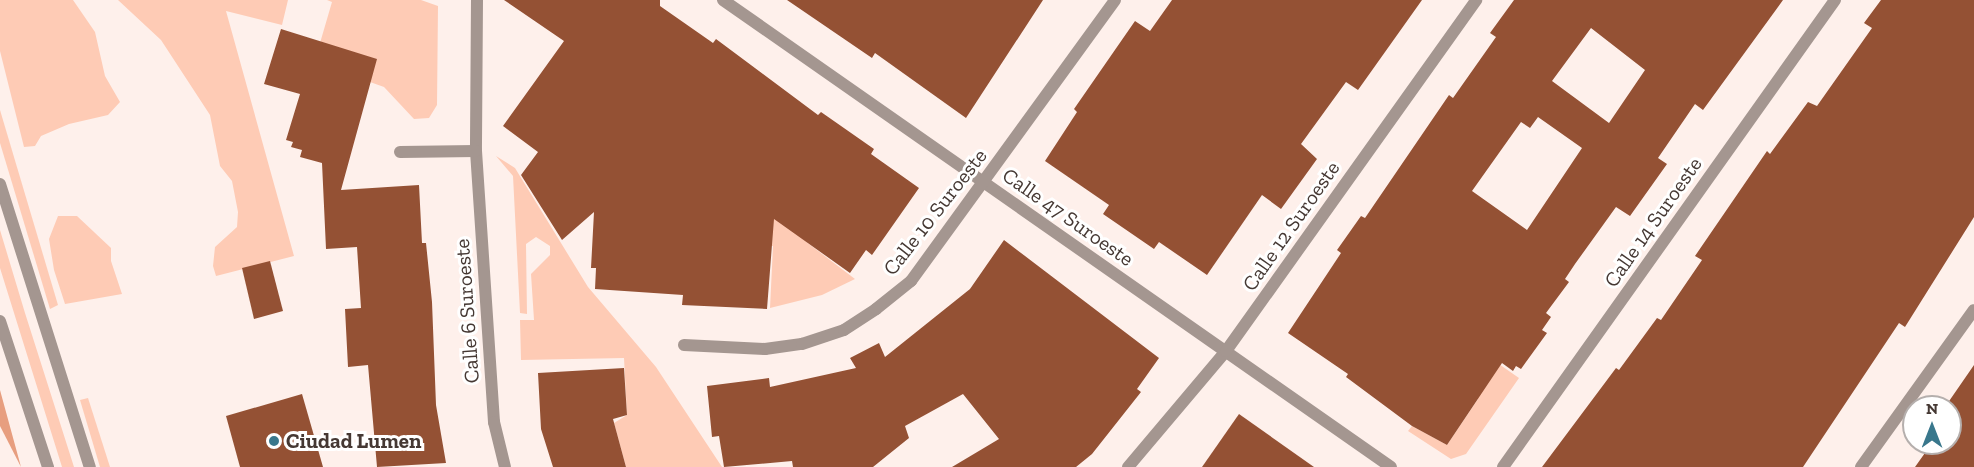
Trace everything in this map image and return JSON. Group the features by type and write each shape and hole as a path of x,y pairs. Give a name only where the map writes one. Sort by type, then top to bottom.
{"street":[{"name":"Calle 6 Suroeste","path":"477,0 476,151 494,422 506,467"},
{"name":"Calle 47 Suroeste","path":"723,0 1391,467"},
{"name":"Calle 10 Suroeste","path":"684,345 765,349 802,344 844,330 911,281 1115,0"},
{"name":"Calle 12 Suroeste","path":"1128,467 1226,351 1476,0"},
{"name":"Calle 14 Suroeste","path":"1503,467 1835,0"},
{"path":"400,152 476,151"},
{"path":"0,184 90,467"},
{"path":"1861,467 1974,310"},
{"path":"0,321 48,467"}],"shaded area":[{"path":"0,0 73,0 95,32 105,76 120,102 108,115 69,124 41,136 35,146 24,147 0,51"},
{"path":"118,0 288,0 282,25 226,11 294,256 216,276 213,266 215,247 237,227 238,212 232,181 220,166 210,115 161,40"},
{"path":"327,0 421,0 438,6 437,105 429,118 414,119 384,87 370,82 320,43 332,2"},
{"path":"613,76 809,244 855,279 822,295 770,308 773,246 755,245"},
{"path":"0,110 58,305 50,309 0,143"},
{"path":"496,156 515,168 588,287 656,367 722,467 626,467 614,423 627,415 624,358 521,360 520,320 534,320 531,274 550,255 550,246 536,237 526,244 527,314 520,313 513,176"},
{"path":"58,216 77,216 111,248 111,261 122,294 65,304 54,270 49,239"},
{"path":"0,230 74,467 62,467 0,268"},
{"path":"1470,344 1519,378 1466,454 1451,459 1408,431 1412,426 1447,445 1478,399"},
{"path":"0,390 21,467 0,426"},
{"path":"88,398 110,467 100,467 80,400"}],"building":[{"path":"504,0 660,0 660,6 713,43 716,39 818,115 821,112 874,149 871,154 919,188 872,255 866,250 850,273 774,219 767,309 682,305 683,295 595,289 596,268 591,268 594,212 562,240 521,175 538,152 503,126 564,41"},
{"path":"787,0 1043,0 966,118 875,53 872,58"},
{"path":"1172,0 1422,0 1358,90 1346,82 1301,144 1317,159 1281,209 1262,195 1207,275 1159,242 1154,249 1103,214 1109,205 1045,161 1077,112 1074,109 1135,21 1150,31"},
{"path":"1514,0 1783,0 1703,110 1695,104 1658,158 1667,164 1630,216 1616,207 1575,264 1565,279 1569,282 1546,313 1551,317 1542,330 1547,333 1521,369 1516,366 1513,371 1502,363 1447,445 1412,426 1346,377 1348,374 1288,333 1341,253 1337,250 1361,216 1365,218 1449,95 1453,98 1496,37 1490,33","holes":["1591,28 1645,70 1609,123 1552,81","1538,117 1582,148 1527,230 1472,191 1521,122 1530,128"]},
{"path":"1881,0 1974,0 1974,217 1905,327 1899,323 1803,467 1542,467 1616,368 1619,370 1657,318 1661,320 1702,260 1695,256 1767,151 1770,154 1808,102 1817,106 1872,28 1864,23"},
{"path":"281,29 377,59 341,190 419,185 422,243 426,243 432,302 436,405 446,463 377,467 368,365 348,367 345,309 361,308 357,247 326,249 322,163 300,157 302,150 291,147 293,142 286,140 300,94 264,84"},
{"path":"1004,240 1159,358 1137,389 1141,392 1092,454 1076,467 952,467 999,439 963,394 905,426 909,438 873,467 793,467 792,461 724,467 719,436 712,437 707,386 769,378 770,387 856,368 850,358 879,343 885,357 970,289"},
{"path":"270,261 283,311 254,319 242,268"},
{"path":"1974,365 1974,467 1915,467 1924,455 1962,455 1962,395 1953,395"},
{"path":"624,368 627,415 613,419 626,467 553,467 541,429 538,373"},
{"name":"Ciudad Lumen","path":"302,394 323,467 240,467 226,416"},
{"path":"1239,414 1314,467 1202,467"}],"place":[{"name":"Ciudad Lumen","path":"274,441"}]}
